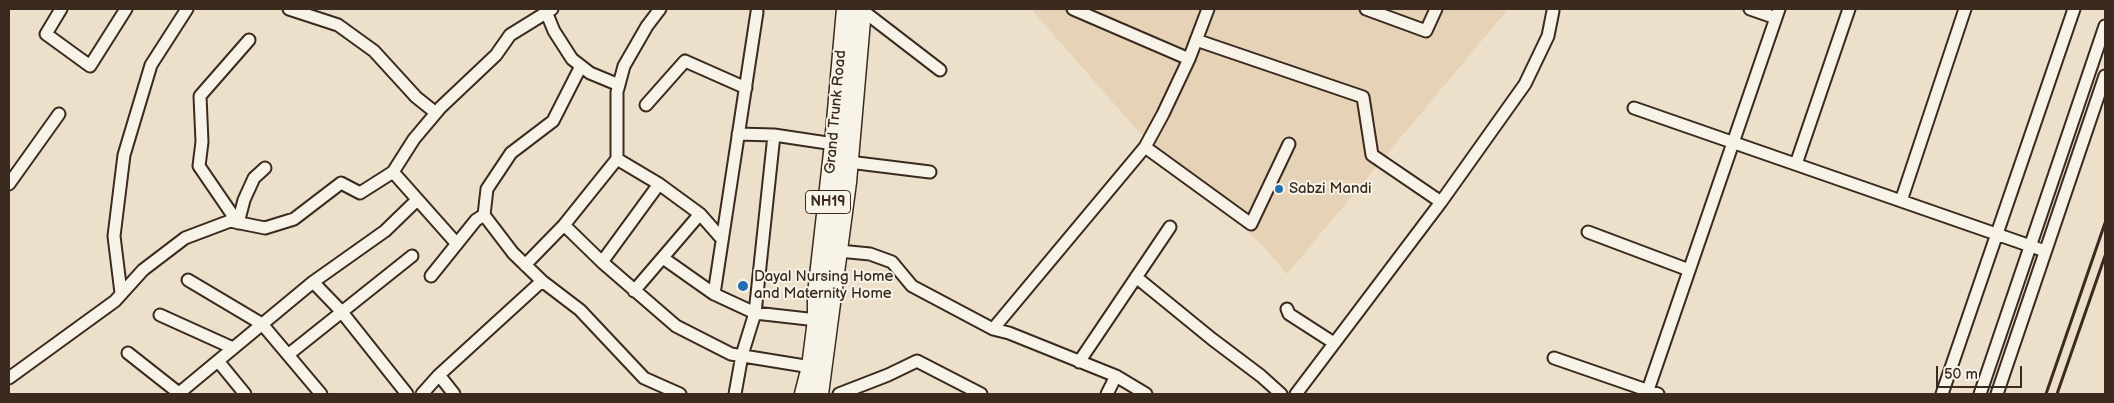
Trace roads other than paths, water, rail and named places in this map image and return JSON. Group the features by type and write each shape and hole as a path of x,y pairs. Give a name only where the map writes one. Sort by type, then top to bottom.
{"highway":[{"name":"Grand Trunk Road","path":"804,394 811,367 817,320 817,294 834,144 856,9"},
{"name":"Grand Trunk Road","path":"819,394 849,162 856,9"}],"street":[{"path":"61,9 46,34 90,66 126,9"},
{"path":"122,292 114,236 124,155 152,65 187,9"},
{"path":"289,9 338,25 374,52 416,97 436,113"},
{"path":"525,265 564,225 617,159 619,85 624,66 647,26 660,9"},
{"path":"856,9 940,70"},
{"path":"1072,9 1188,59"},
{"path":"993,329 1145,147 1163,114 1208,9"},
{"path":"1366,9 1426,31 1436,9"},
{"path":"1554,358 1653,392 1689,270 1778,13 1750,9"},
{"path":"1796,164 1849,9"},
{"path":"1900,201 1965,9"},
{"path":"1942,394 2074,9"},
{"path":"714,294 757,10"},
{"path":"9,378 95,317 115,301 143,270 185,238 230,221 265,228 294,219 342,183 360,194 394,172 414,139 466,81 496,55 510,34 550,11 554,31 572,59 590,73 619,85"},
{"path":"1296,394 1441,202 1525,84 1548,36 1553,11"},
{"path":"1980,394 2105,26"},
{"path":"238,223 199,166 202,142 200,96 249,40"},
{"path":"1196,40 1363,97 1372,155 1441,202"},
{"path":"646,105 685,61 746,88"},
{"path":"581,66 553,120 511,154 487,189 484,215 513,253 542,281 580,310 644,378 680,394"},
{"path":"1997,394 2105,76"},
{"path":"1634,108 2045,251"},
{"path":"9,184 59,114"},
{"path":"738,134 774,135 834,144"},
{"path":"734,394 742,355 755,313 774,135"},
{"path":"1145,147 1251,224 1289,144"},
{"path":"617,159 659,184 700,214 722,239"},
{"path":"849,162 930,172"},
{"path":"238,223 244,200 254,178 265,168"},
{"path":"394,172 417,200 433,214 457,244"},
{"path":"602,262 659,184"},
{"path":"128,353 179,394 313,282 385,230 417,200"},
{"path":"634,291 700,214"},
{"path":"432,276 476,220 484,215"},
{"path":"564,225 634,291 676,326 731,354 811,367"},
{"path":"1078,362 1170,227"},
{"path":"1588,232 1689,270"},
{"path":"838,251 870,254 892,262 912,286 993,329 1009,333 1116,376 1146,394"},
{"path":"289,354 412,256"},
{"path":"663,258 714,294 755,313 817,320"},
{"path":"1136,277 1281,394"},
{"path":"188,280 262,324 321,394"},
{"path":"422,394 439,375 542,281"},
{"path":"313,282 341,311 407,394"},
{"path":"1287,309 1289,314 1334,344"},
{"path":"160,315 233,348"},
{"path":"218,361 245,394"},
{"path":"839,394 888,375 917,361 981,394"},
{"path":"439,375 454,394"},
{"path":"1107,394 1116,376"}],"railway":[{"path":"2046,394 2105,223"},
{"path":"2057,394 2105,256"}],"place":[{"name":"Sabzi Mandi","path":"1279,189"},
{"name":"Dayal Nursing Home and Maternity Home","path":"743,286"}]}
